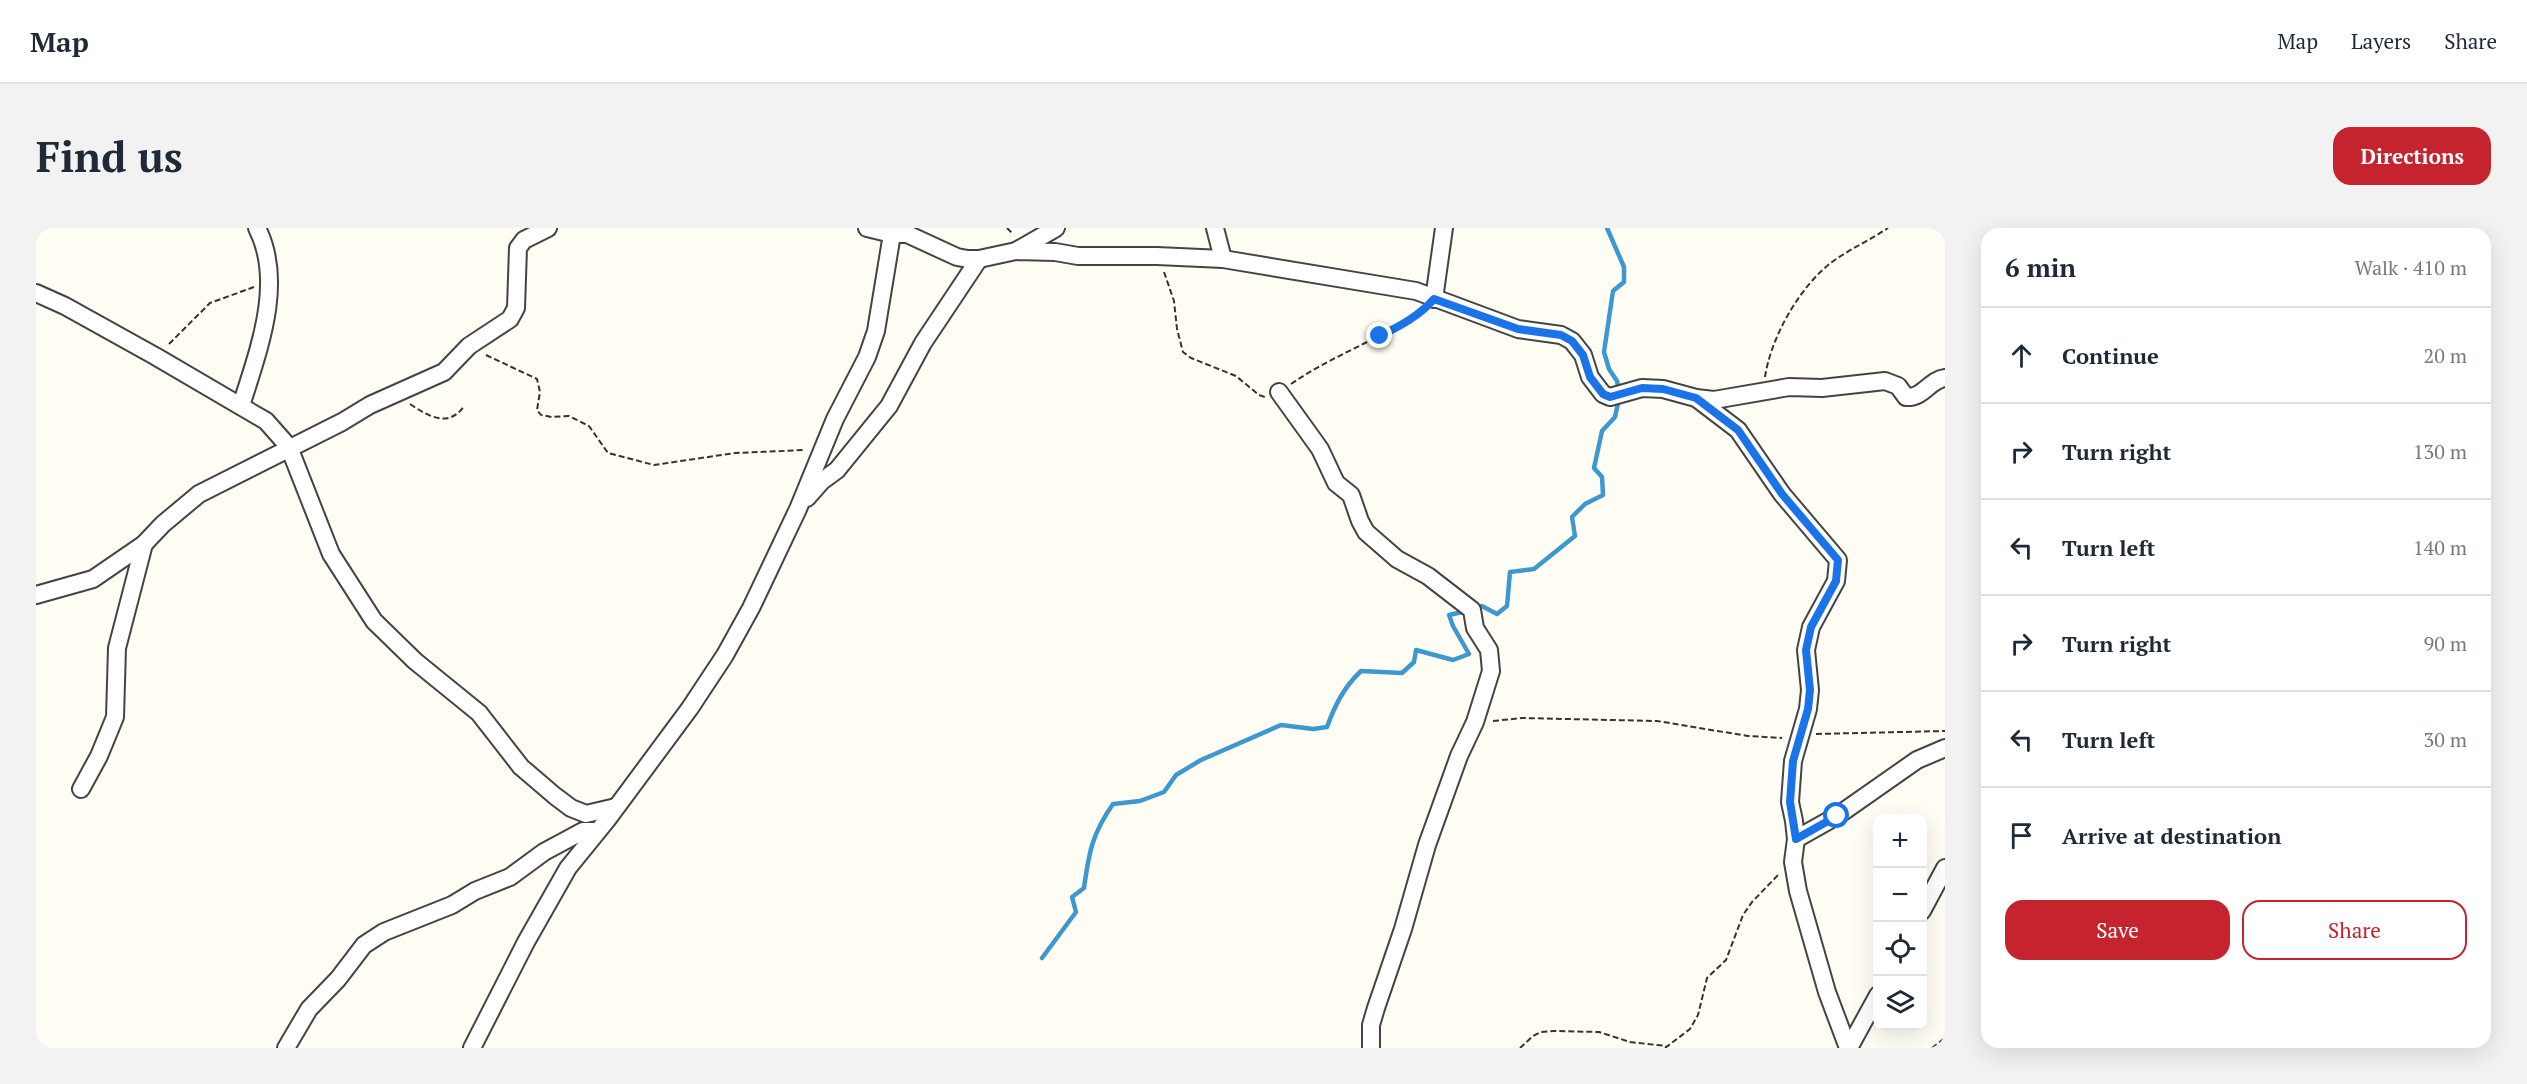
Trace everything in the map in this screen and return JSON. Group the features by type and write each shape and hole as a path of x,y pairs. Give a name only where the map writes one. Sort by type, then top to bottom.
{"street":[{"path":"241,406 268,304 268,272 262,238 257,228"},
{"path":"36,595 93,579 144,544 163,524 199,494 246,472 289,447 396,393 444,372 469,346 510,318 516,308 518,248 524,240 548,228"},
{"path":"867,228 907,234 957,257 979,259 1016,251 1055,252 1078,256 1157,256 1223,260 1416,291 1518,329 1561,335 1572,341 1583,355 1590,377 1603,394 1610,397 1642,388 1663,389 1696,398 1727,399 1789,387 1822,388 1885,381 1898,386 1906,397 1912,397 1922,394 1935,380 1945,378"},
{"path":"1016,251 1056,228"},
{"path":"1215,228 1223,260"},
{"path":"1434,299 1444,228"},
{"path":"472,1048 526,942 568,868 690,708 725,655 751,608 867,357 876,332 895,231"},
{"path":"798,509 822,481 837,470 889,406 924,343 979,259"},
{"path":"36,293 65,306 155,356 266,421 289,447 331,554 374,621 415,661 479,713 520,767 555,796 572,808 586,814 616,807"},
{"path":"1279,392 1320,449 1336,483 1351,495 1366,532 1390,554 1428,576 1472,610 1475,628 1489,650 1491,671 1475,722 1459,756 1427,844 1403,929 1371,1025 1371,1048"},
{"path":"1696,398 1738,430 1782,494 1838,560 1836,581 1811,627 1806,650 1810,690 1808,709 1793,761 1790,802 1796,839 1793,862 1809,934 1827,992 1849,1048"},
{"path":"81,789 99,756 115,717 117,648 144,544"},
{"path":"1796,839 1837,816 1917,760 1945,748"},
{"path":"286,1048 309,1009 338,979 363,945 384,932 510,877 544,852 584,831 597,831"},
{"path":"1927,903 1945,868"},
{"path":"1849,1048 1873,1004"}],"path":[{"path":"1763,391 1773,345 1787,315 1809,286 1829,264 1858,244 1888,228"},
{"path":"1157,256 1174,302 1177,329 1183,352 1191,358 1236,376 1258,395 1274,395 1331,358 1406,322 1425,309 1434,299"},
{"path":"155,356 210,303 252,288 261,282 268,272"},
{"path":"469,346 537,379 540,392 537,410 541,415 569,416 589,426 608,453 620,458 654,465 735,453 823,450"},
{"path":"396,393 433,416 447,420 456,416 464,406"},
{"path":"1475,722 1522,718 1657,721 1748,736 1799,737 1945,731"},
{"path":"1521,1048 1533,1036 1541,1032 1554,1031 1599,1032 1630,1042 1666,1047 1690,1029 1698,1015 1707,978 1726,960 1743,915 1752,902 1793,862"},
{"path":"1932,1048 1945,1038"}],"waterway":[{"path":"1607,228 1624,267 1624,282 1613,291 1604,352 1619,391"},
{"path":"1475,609 1482,606 1497,614 1507,606 1510,572 1534,569 1575,536 1572,517 1585,504 1603,495 1602,477 1594,468 1602,431 1615,417 1619,399"},
{"path":"1042,958 1076,912 1072,897 1084,888 1092,844 1113,804 1140,801 1164,792 1176,775 1201,760 1281,725 1313,729 1327,727 1341,697 1361,671 1402,673 1414,662 1416,650 1453,660 1469,654 1449,615 1467,611"}],"route":[{"path":"1380,336 1425,309 1434,299 1518,329 1561,335 1572,341 1583,355 1590,377 1603,394 1610,397 1642,388 1687,394 1696,398 1738,430 1782,494 1838,560 1836,581 1811,627 1806,650 1810,690 1808,709 1793,761 1790,802 1796,839 1837,816"}]}
